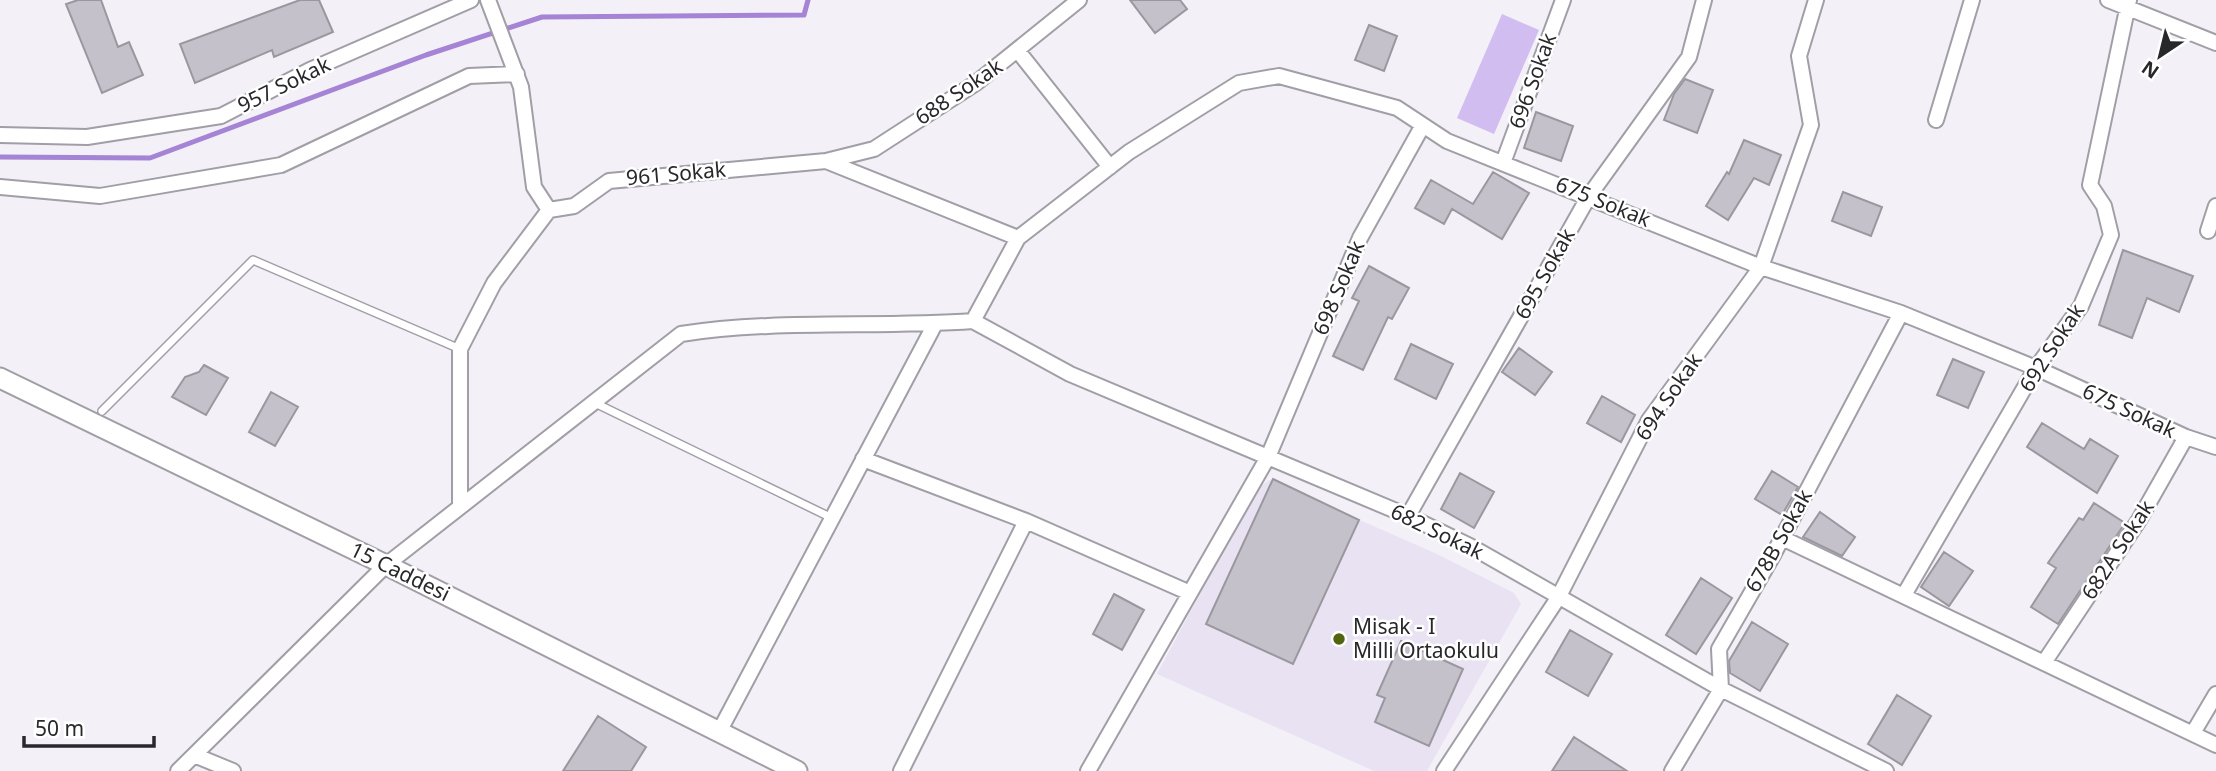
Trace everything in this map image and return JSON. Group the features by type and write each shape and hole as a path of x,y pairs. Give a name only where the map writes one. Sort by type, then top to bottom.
{"street":[{"name":"957 Sokak","path":"0,135 87,137 221,116 310,70 471,0"},
{"name":"688 Sokak","path":"826,161 874,149 1018,51 1079,0"},
{"name":"696 Sokak","path":"1503,163 1563,0"},
{"name":"695 Sokak","path":"1408,516 1589,196 1689,57 1704,0"},
{"name":"694 Sokak","path":"1444,771 1558,598 1649,420 1761,267 1811,125 1800,56 1816,0"},
{"path":"1936,120 1972,0"},
{"path":"2108,0 2128,4 2216,43"},
{"name":"692 Sokak","path":"1904,595 2036,368 2081,306 2111,235 2104,206 2091,185 2128,4"},
{"path":"460,506 460,349 494,283 549,210 534,187 521,87 491,7"},
{"path":"1018,51 1110,167"},
{"path":"0,187 100,196 281,165 469,76 515,68"},
{"name":"675 Sokak","path":"1018,238 1110,167 1239,83 1279,76 1398,108 1447,141 1761,267 1901,313 2036,368 2186,438 2216,447"},
{"name":"698 Sokak","path":"1088,771 1268,457 1360,238 1423,125"},
{"name":"961 Sokak","path":"549,210 574,206 610,181 826,161 1018,238"},
{"path":"2208,231 2216,206"},
{"path":"178,771 386,565 681,334 736,326 935,324 973,321 1018,238"},
{"name":"678B Sokak","path":"1721,689 1719,649 1782,538 1901,313"},
{"name":"682 Sokak","path":"973,321 1070,374 1408,516 1470,546 1721,689 1886,771"},
{"path":"719,732 935,324"},
{"name":"15 Caddesi","path":"0,379 386,565 797,771"},
{"name":"682A Sokak","path":"2045,661 2139,520 2186,438"},
{"path":"863,459 1026,521 1190,593"},
{"path":"901,771 1026,521"},
{"path":"1782,538 2045,661 2216,745"},
{"path":"1672,771 1721,689"},
{"path":"2193,733 2216,694"},
{"path":"194,755 233,771"}],"lane":[{"path":"102,411 253,260 460,349"},
{"path":"594,402 832,518"}],"shaded area":[{"path":"1502,14 1539,30 1494,134 1457,118"},
{"name":"Misak - I Milli Ortaokulu","path":"1269,480 1437,554 1514,593 1521,604 1427,771 1374,771 1157,674 1255,491"}],"building":[{"path":"78,0 101,0 118,47 129,42 143,75 102,93 66,4"},
{"path":"300,0 319,0 333,32 274,57 272,50 195,83 180,44"},
{"path":"1130,0 1180,0 1187,9 1155,33"},
{"path":"1369,25 1397,36 1384,71 1355,60"},
{"path":"1685,79 1713,90 1697,133 1664,120 1674,94"},
{"path":"1536,112 1573,126 1561,161 1524,148"},
{"path":"1744,140 1781,155 1769,185 1754,178 1728,220 1706,206 1727,172 1729,174"},
{"path":"1493,172 1529,193 1502,239 1452,209 1444,224 1415,208 1431,180 1473,204"},
{"path":"1843,192 1882,207 1871,236 1832,221"},
{"path":"2123,250 2193,276 2179,312 2147,298 2132,338 2099,325"},
{"path":"1369,266 1409,288 1392,319 1388,317 1363,370 1333,356 1359,301 1352,298"},
{"path":"1411,344 1453,364 1436,399 1395,379"},
{"path":"1519,348 1552,372 1535,395 1502,372"},
{"path":"1953,359 1984,372 1968,408 1937,395"},
{"path":"204,365 228,378 206,415 172,397 185,377 199,372"},
{"path":"271,392 298,407 275,446 249,432"},
{"path":"1602,396 1635,415 1621,442 1587,423"},
{"path":"2042,423 2084,449 2090,439 2118,456 2097,493 2027,447"},
{"path":"1772,471 1798,487 1782,515 1755,499"},
{"path":"1460,473 1494,492 1474,528 1441,509"},
{"path":"1273,479 1359,520 1293,664 1206,624"},
{"path":"2094,503 2125,523 2058,624 2031,607 2056,568 2048,563 2079,518 2083,520"},
{"path":"1820,512 1855,537 1842,556 1803,537"},
{"path":"1944,552 1973,571 1949,606 1921,587"},
{"path":"1701,578 1732,598 1696,654 1666,635"},
{"path":"1114,594 1144,610 1122,650 1093,634"},
{"path":"1752,622 1788,644 1760,691 1730,673 1729,661"},
{"path":"1570,630 1612,654 1588,696 1546,672"},
{"path":"1401,641 1463,669 1429,746 1375,722 1385,698 1377,695"},
{"path":"1897,695 1931,716 1902,765 1868,744"},
{"path":"598,716 646,747 631,771 563,771"},
{"path":"1574,737 1627,771 1552,771"}],"waterway":[{"path":"0,157 150,158 426,55 542,17 804,15 808,0"}],"place":[{"name":"Misak - I Milli Ortaokulu","path":"1339,639"}]}
